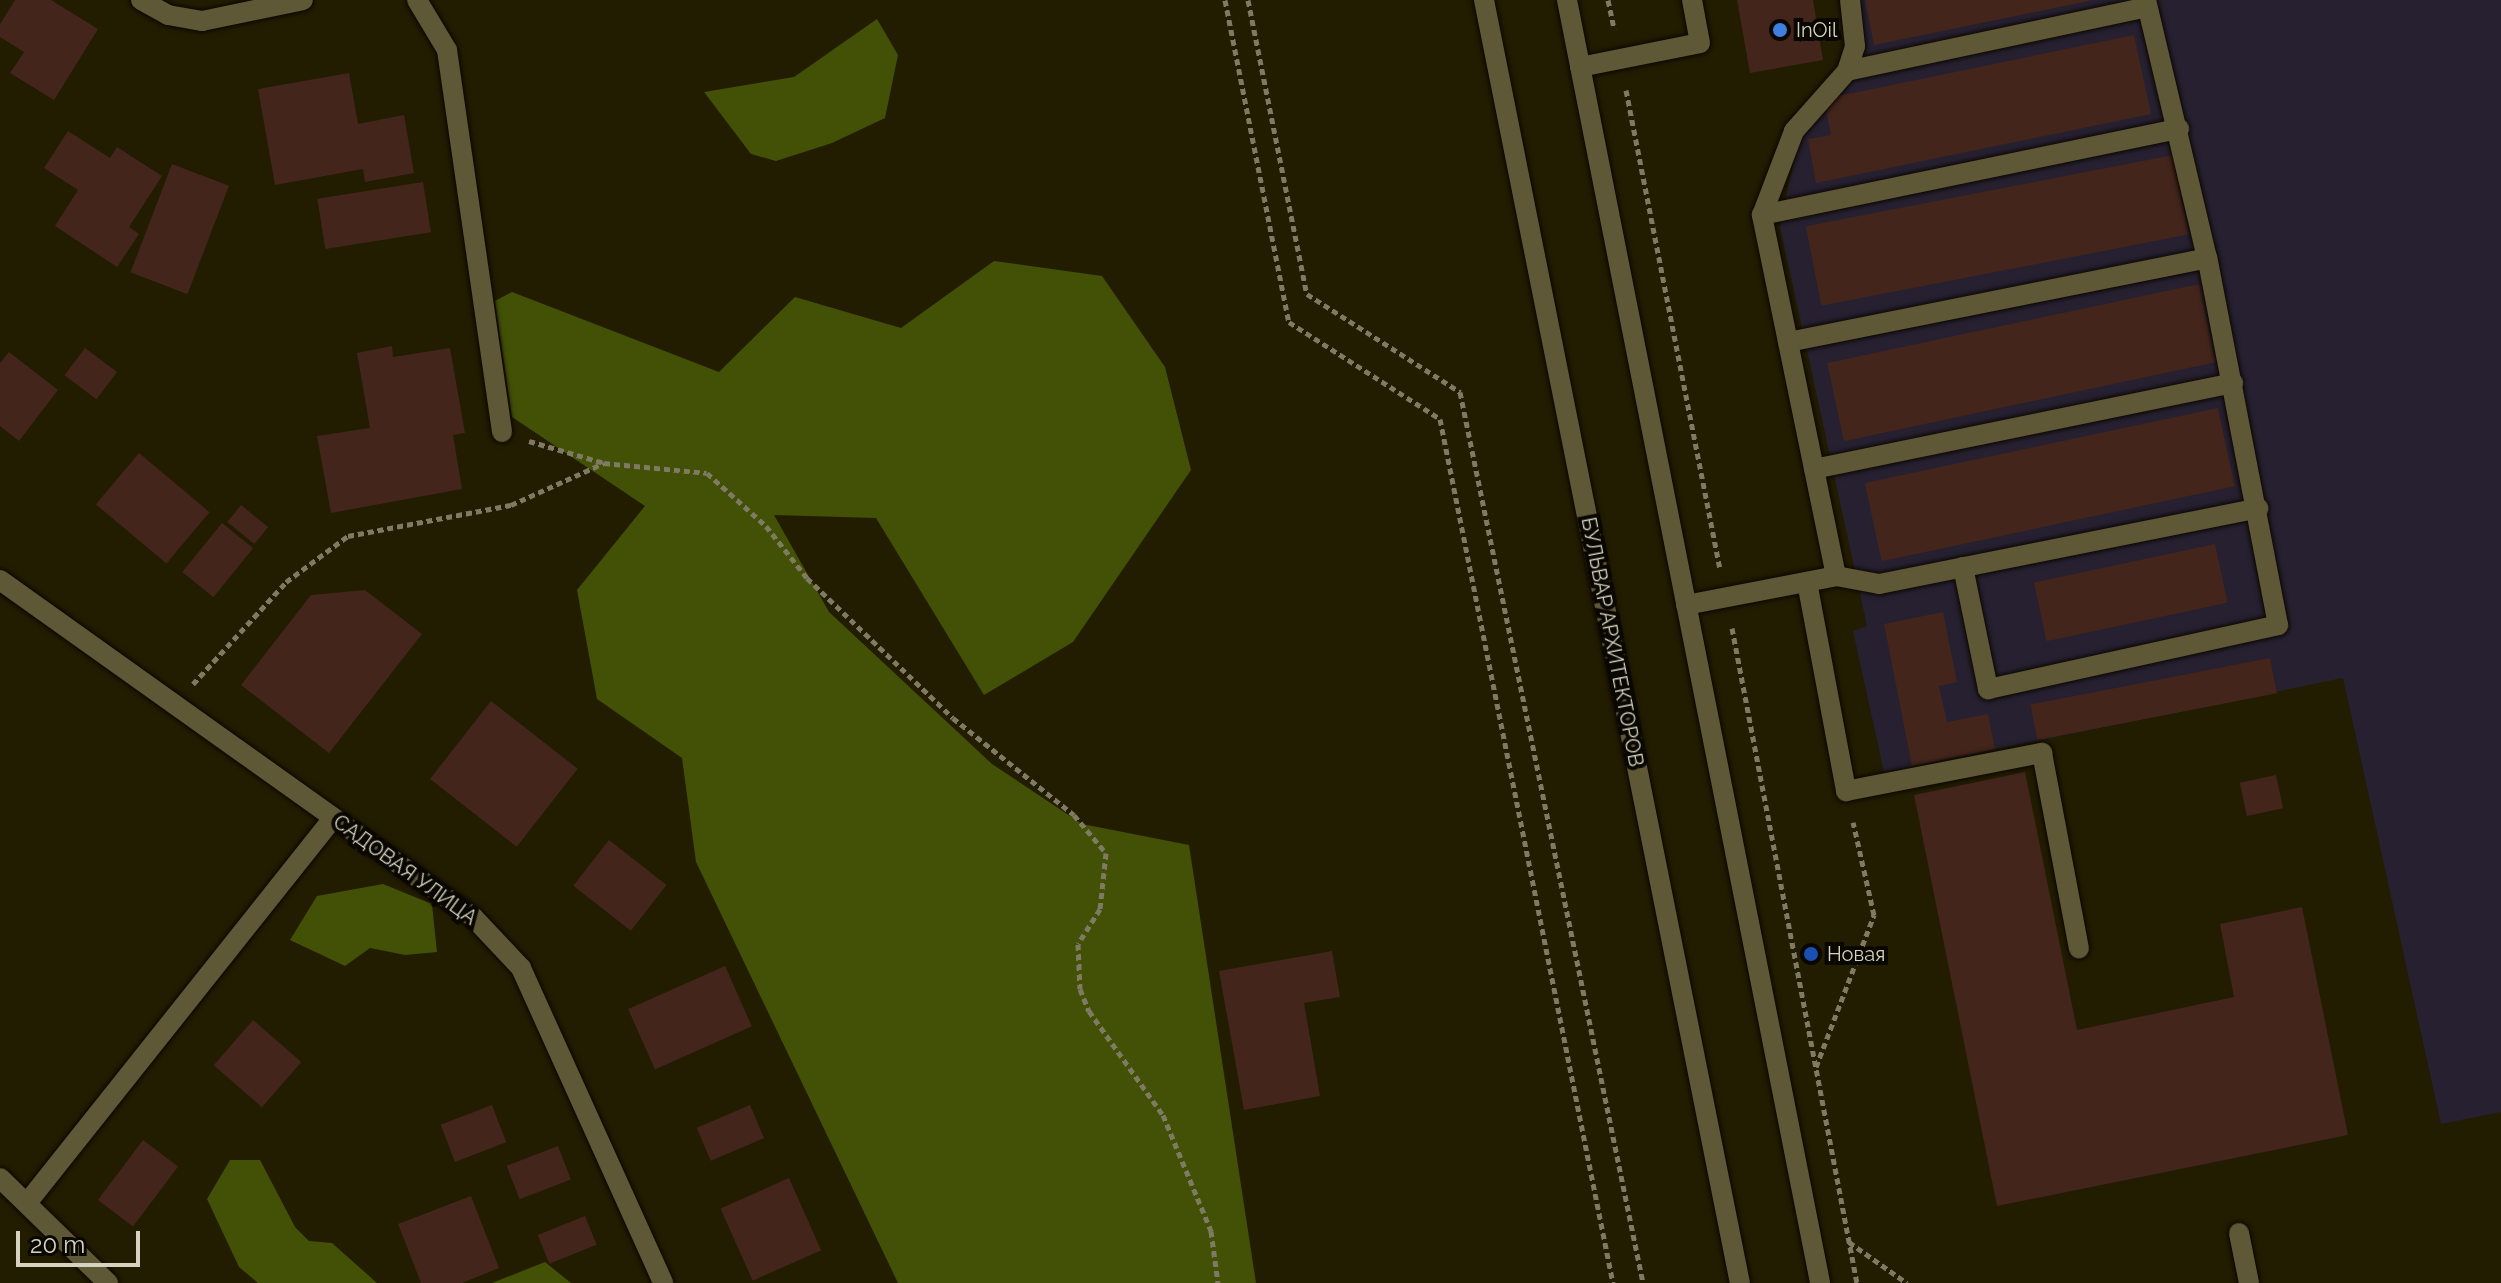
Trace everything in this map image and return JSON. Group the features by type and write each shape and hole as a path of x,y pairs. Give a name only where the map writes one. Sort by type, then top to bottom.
{"main road":[{"path":"141,0 168,15 202,21 303,0"},
{"path":"417,0 447,50 450,65 502,432"},
{"name":"БУЛЬВАР АРХИТЕКТОРОВ","path":"1484,0 1740,1283"},
{"path":"1567,0 1820,1283"},
{"path":"1580,67 1700,43 1692,0"},
{"path":"1836,576 1762,215 1794,131 1847,71 1855,46 1850,0"},
{"path":"1847,71 2147,4 2179,129 2207,258 2258,508 2278,625 1988,689 1963,567"},
{"path":"1762,215 2179,129"},
{"path":"1788,342 2207,258"},
{"path":"1814,469 2233,383"},
{"path":"1686,605 1836,576 1879,584 2258,508"},
{"name":"САДОВАЯ УЛИЦА","path":"0,580 473,917 521,968 663,1283"},
{"path":"1807,582 1846,791 2042,753 2079,949"},
{"path":"27,1203 333,818"},
{"path":"0,1178 108,1283"},
{"path":"2239,1233 2249,1283"}],"path":[{"path":"1225,0 1289,322 1440,419 1613,1283"},
{"path":"1248,0 1307,294 1460,392 1643,1283"},
{"path":"1608,0 1727,597 1857,1283"},
{"path":"502,432 604,463 707,473 766,526 807,578 953,718 1074,815 1106,853 1100,909 1078,944 1080,989 1089,1011 1163,1115 1211,1231 1218,1283"},
{"path":"174,705 286,582 348,536 511,505 604,463"},
{"path":"1816,1068 1874,915 1846,791"},
{"path":"1849,1242 1907,1283"}],"shaded area":[{"path":"1859,0 2501,0 2501,1112 2441,1124 2343,678 1884,772 1853,631 1867,626 1780,227 1799,136 1861,61"}],"green space":[{"path":"877,19 898,55 885,118 832,143 776,161 751,154 704,92 794,77"},
{"path":"994,261 1102,276 1165,367 1191,470 1073,642 984,695 876,518 774,515 829,612 992,764 1082,824 1189,845 1256,1283 898,1283 696,862 682,758 597,699 577,590 645,506 512,417 495,301 512,292 719,372 795,297 901,328"},
{"path":"383,884 432,904 437,952 405,955 370,948 345,966 290,940 317,896"},
{"path":"230,1160 260,1160 295,1227 309,1241 332,1243 377,1283 258,1283 239,1267 207,1199"},
{"path":"545,1262 571,1283 492,1283"}],"building":[{"path":"15,0 51,0 98,29 54,100 10,73 24,52 0,37 0,24"},
{"name":"InOil","path":"1737,0 1813,0 1823,60 1750,73"},
{"path":"1865,0 2088,0 2089,1 1874,45"},
{"path":"2134,35 2151,114 1816,183 1808,139 1831,135 1824,99"},
{"path":"349,73 358,124 404,115 414,173 365,182 363,169 275,185 258,89"},
{"path":"68,131 110,158 117,147 162,176 129,227 139,234 117,267 55,226 78,190 44,168"},
{"path":"2173,155 2188,235 1821,306 1806,226"},
{"path":"172,164 229,186 187,294 130,272"},
{"path":"423,182 431,232 325,249 317,199"},
{"path":"2199,284 2216,362 1844,441 1827,363"},
{"path":"392,346 393,357 450,348 465,433 453,435 462,489 331,513 317,436 370,428 357,353"},
{"path":"85,348 117,372 96,399 65,375"},
{"path":"9,352 58,390 19,441 0,426 0,363"},
{"path":"2218,408 2235,486 1882,561 1865,483"},
{"path":"139,453 209,512 166,563 96,504"},
{"path":"241,505 268,527 254,544 227,522"},
{"path":"222,523 253,548 213,597 182,572"},
{"path":"2215,544 2227,603 2047,641 2034,582"},
{"path":"365,590 422,634 329,753 241,685 311,595"},
{"path":"1943,612 1957,682 1939,686 1947,722 1988,714 1995,749 1912,766 1884,624"},
{"path":"2270,658 2277,693 2037,740 2030,705"},
{"path":"491,701 578,769 517,847 430,779"},
{"path":"2025,772 2077,1030 2234,997 2220,924 2302,907 2348,1135 1997,1206 1914,795"},
{"path":"2276,775 2283,808 2247,816 2240,783"},
{"path":"609,840 667,885 631,931 573,886"},
{"path":"1332,951 1340,997 1304,1003 1320,1096 1244,1110 1219,971"},
{"path":"725,966 752,1026 655,1069 628,1009"},
{"path":"253,1020 301,1062 262,1107 214,1065"},
{"path":"492,1105 506,1142 455,1162 441,1125"},
{"path":"750,1105 764,1138 711,1161 697,1128"},
{"path":"143,1140 178,1166 133,1226 98,1200"},
{"path":"558,1146 571,1180 520,1199 507,1166"},
{"path":"789,1178 821,1250 753,1281 720,1209"},
{"path":"471,1196 499,1268 462,1283 421,1283 398,1224"},
{"path":"585,1216 597,1245 549,1264 538,1235"}],"place":[{"name":"InOil","path":"1780,30"},
{"name":"Новая","path":"1811,954"}]}
